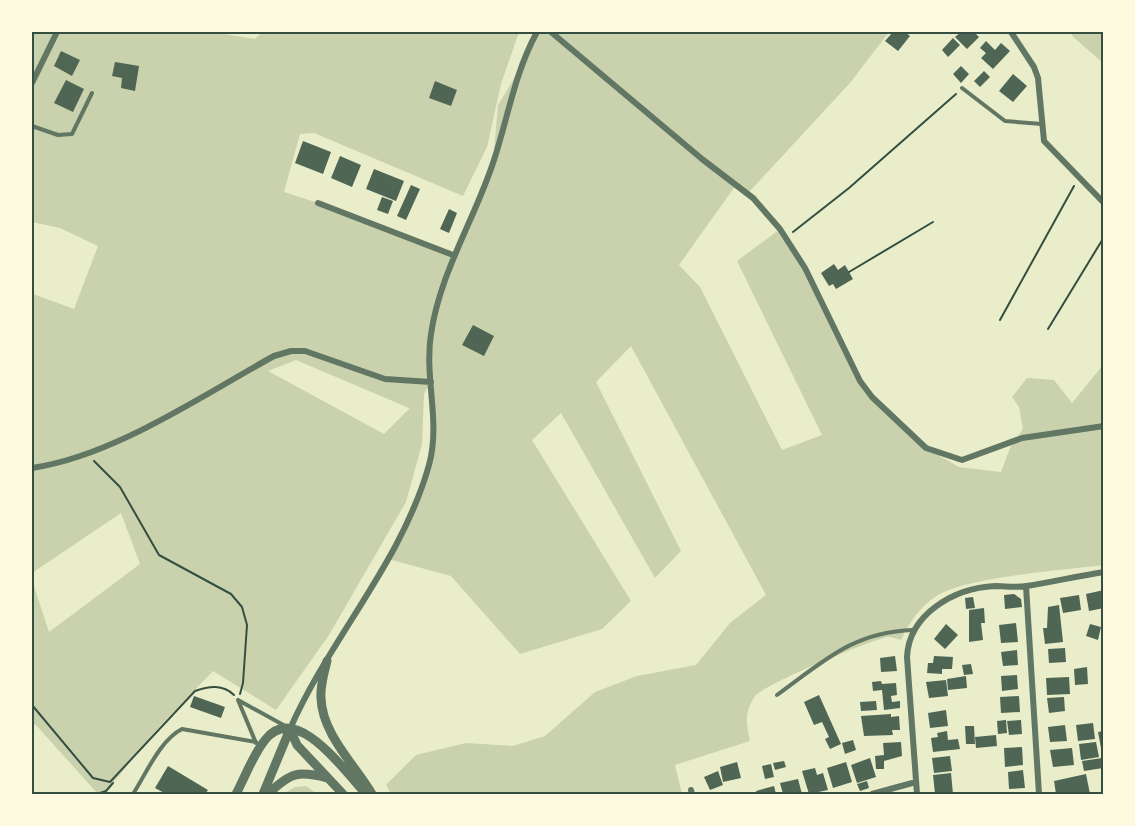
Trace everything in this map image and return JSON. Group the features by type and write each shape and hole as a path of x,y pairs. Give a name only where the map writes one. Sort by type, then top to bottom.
{"street":[{"path":"32,83 57,32"},
{"path":"263,795 290,729 327,661 388,559 429,464 433,434 430,335 435,309 453,255 494,162 521,67 537,32"},
{"path":"551,32 702,159 753,198 785,237 820,296 860,381 872,397 926,448 962,460 1022,438 1104,426"},
{"path":"1011,32 1034,67 1038,78 1044,141 1104,203"},
{"path":"318,203 453,255"},
{"path":"32,468 83,455 168,416 274,356 291,351 318,355 385,379 431,382"},
{"path":"917,795 907,657 908,644 913,630 930,611 953,596 994,586 1026,586 1104,572"},
{"path":"1026,586 1039,795"},
{"path":"327,661 321,686 322,710 335,738 372,795"},
{"path":"290,729 297,745 343,795"},
{"path":"236,795 258,746 269,736 290,729 300,729 310,735 366,795"},
{"path":"268,795 285,779 297,773 329,779"},
{"path":"872,795 916,782"}],"lane":[{"path":"962,88 1005,121 1042,124"},
{"path":"32,126 64,136 72,134 92,93"},
{"path":"777,696 845,646 887,631 913,630"},
{"path":"238,700 290,729"},
{"path":"238,700 258,746"},
{"path":"134,795 164,746 174,733 182,729 258,746"}],"path":[{"path":"785,237 849,188 962,88"},
{"path":"1000,320 1072,187 1082,182"},
{"path":"849,272 933,222"},
{"path":"1047,329 1104,237"},
{"path":"83,455 101,465 120,487 159,555 231,594 242,607 247,625 243,683 238,700"},
{"path":"97,795 106,790 159,727 195,691 204,688 224,688 232,692 238,700"},
{"path":"32,705 93,778 110,783 117,778"}],"green space":[{"path":"32,32 212,32 255,39 262,32 519,32 501,84 487,147 463,196 314,133 300,134 284,192 453,255 493,162 498,105 521,67 537,32 889,32 850,83 748,193 736,185 679,265 700,287 782,450 822,435 737,261 780,229 805,268 860,381 926,448 959,467 1001,472 1010,448 1023,429 1019,407 1012,397 1027,378 1054,380 1072,403 1103,365 1103,565 991,579 949,590 935,597 919,611 901,640 888,637 877,640 762,690 755,696 749,708 747,718 750,741 675,765 682,794 391,794 386,785 416,755 466,743 513,746 545,736 595,692 637,676 696,665 730,623 766,595 631,346 596,382 681,551 655,578 561,413 532,440 631,601 602,629 520,654 451,576 388,559 429,464 433,434 430,383 424,394 422,444 406,502 329,635 276,710 213,671 159,727 104,794 98,794 35,724 32,728 32,580 49,632 140,564 121,513 32,573 32,298 33,294 74,309 98,246 60,228 32,222","holes":["296,360 409,408 384,434 268,371"]},
{"path":"1077,32 1103,32 1103,63 1071,35"},
{"path":"306,786 317,794 283,794 295,787"}],"building":[{"path":"893,32 905,32 910,36 898,51 885,41"},
{"path":"961,32 974,32 979,37 967,49 955,37"},
{"path":"953,38 960,45 948,57 942,50"},
{"path":"986,41 995,50 1001,43 1010,51 993,69 981,58 986,53 980,48"},
{"path":"61,51 80,60 72,76 54,66"},
{"path":"115,62 139,66 135,91 121,88 122,78 112,76"},
{"path":"961,66 969,74 961,83 953,74"},
{"path":"984,71 990,77 980,87 974,81"},
{"path":"1013,74 1027,86 1013,102 999,91"},
{"path":"66,80 84,89 73,112 54,103"},
{"path":"435,81 457,90 451,106 429,98"},
{"path":"303,141 331,152 323,174 295,163"},
{"path":"340,156 361,165 352,187 331,178"},
{"path":"374,169 404,181 396,201 366,189"},
{"path":"411,185 420,189 406,220 397,216"},
{"path":"382,197 393,201 388,214 377,210"},
{"path":"449,209 457,213 449,233 440,229"},
{"path":"834,264 838,270 845,265 853,279 836,289 833,284 829,286 821,273"},
{"path":"473,325 494,336 484,356 462,345"},
{"path":"1104,590 1104,608 1089,611 1086,594"},
{"path":"1014,594 1021,599 1022,607 1005,609 1004,595"},
{"path":"1079,595 1081,610 1063,613 1060,598"},
{"path":"973,597 975,608 966,609 965,598"},
{"path":"1059,605 1063,642 1045,644 1043,628 1047,628 1048,607"},
{"path":"984,608 985,623 981,623 983,640 969,642 969,610"},
{"path":"1016,623 1018,642 1001,643 999,625"},
{"path":"946,624 958,635 945,649 934,639"},
{"path":"1090,624 1101,627 1098,640 1086,636"},
{"path":"1065,648 1066,662 1049,663 1048,649"},
{"path":"1017,650 1018,665 1003,666 1001,652"},
{"path":"895,656 897,671 881,672 880,658"},
{"path":"934,656 953,657 952,669 942,669 942,674 927,673 928,663 933,663"},
{"path":"971,664 973,674 964,675 962,665"},
{"path":"1087,667 1088,684 1075,685 1074,669"},
{"path":"1017,675 1018,689 1002,691 1001,676"},
{"path":"966,676 967,688 948,690 947,679"},
{"path":"1069,677 1070,694 1047,695 1046,678"},
{"path":"946,680 948,696 929,698 926,682"},
{"path":"881,681 882,684 896,683 897,695 891,696 892,702 900,701 900,708 884,710 882,690 873,691 872,682"},
{"path":"819,695 841,744 830,749 825,739 829,737 822,722 814,725 804,702"},
{"path":"194,696 225,707 221,718 190,707"},
{"path":"1019,696 1020,712 1001,713 1000,697"},
{"path":"1064,697 1065,711 1049,713 1047,698"},
{"path":"876,701 877,710 861,711 860,702"},
{"path":"946,710 948,726 930,728 928,713"},
{"path":"891,714 891,717 899,716 900,730 892,730 893,735 864,736 861,716"},
{"path":"1006,720 1007,733 998,734 997,721"},
{"path":"1021,720 1022,734 1009,735 1007,721"},
{"path":"1093,723 1095,739 1078,741 1076,725"},
{"path":"1065,725 1067,741 1050,742 1048,727"},
{"path":"965,726 974,726 975,744 966,744"},
{"path":"947,731 948,740 958,739 960,749 933,752 931,738 938,737 937,733"},
{"path":"1104,731 1104,747 1101,748 1098,732"},
{"path":"996,735 997,746 976,748 975,737"},
{"path":"853,740 856,750 845,754 842,743"},
{"path":"901,742 902,756 884,761 884,769 876,769 875,756 884,755 883,743"},
{"path":"1096,742 1099,757 1081,760 1079,744"},
{"path":"1022,747 1023,765 1005,767 1004,748"},
{"path":"1072,748 1074,765 1053,767 1050,750"},
{"path":"950,756 952,771 934,773 932,758"},
{"path":"870,758 876,777 857,783 851,765"},
{"path":"1102,758 1103,768 1084,771 1082,761"},
{"path":"784,761 786,767 775,770 773,763"},
{"path":"737,762 741,778 723,782 720,767"},
{"path":"846,762 852,782 833,788 827,768"},
{"path":"771,764 774,777 765,779 762,766"},
{"path":"168,766 208,790 205,794 166,794 155,788"},
{"path":"815,768 817,775 823,773 828,790 809,794 802,771"},
{"path":"1023,770 1025,788 1009,789 1008,772"},
{"path":"718,771 723,785 710,790 704,777"},
{"path":"951,773 953,794 935,794 933,775"},
{"path":"1086,774 1090,794 1056,794 1054,781"},
{"path":"798,779 802,794 783,794 780,783"},
{"path":"867,781 869,788 860,791 857,784"},
{"path":"774,786 776,794 757,794 756,791"}]}
